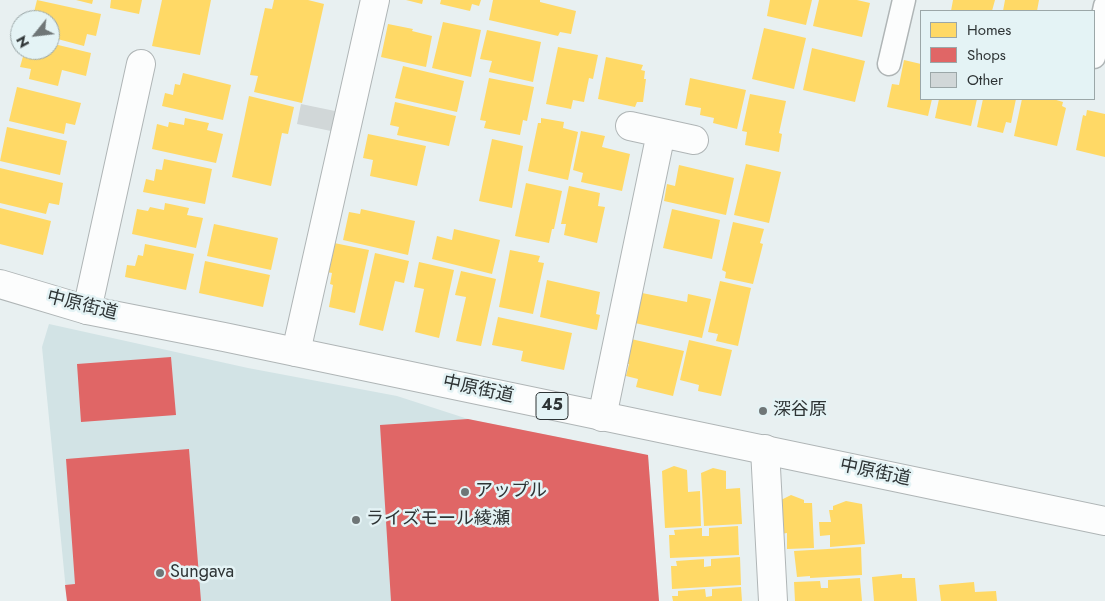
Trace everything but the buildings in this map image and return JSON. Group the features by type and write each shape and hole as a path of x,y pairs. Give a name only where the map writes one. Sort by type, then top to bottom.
{"street":[{"path":"296,352 375,0"},
{"path":"87,310 141,64"},
{"path":"630,126 694,140"},
{"path":"602,417 662,133"},
{"name":"中原街道","path":"0,284 87,310 1105,521"},
{"path":"765,450 773,601"}],"lane":[{"path":"889,64 904,0"},
{"path":"1095,52 1105,6"}],"shaded area":[{"name":"ライズモール綾瀬","path":"49,324 248,368 397,396 468,419 648,455 659,601 67,601 42,347"}],"place":[{"name":"深谷原","path":"763,411"},
{"name":"アップル","path":"465,492"},
{"name":"ライズモール綾瀬","path":"356,520"},
{"name":"Sungava","path":"160,573"}]}
